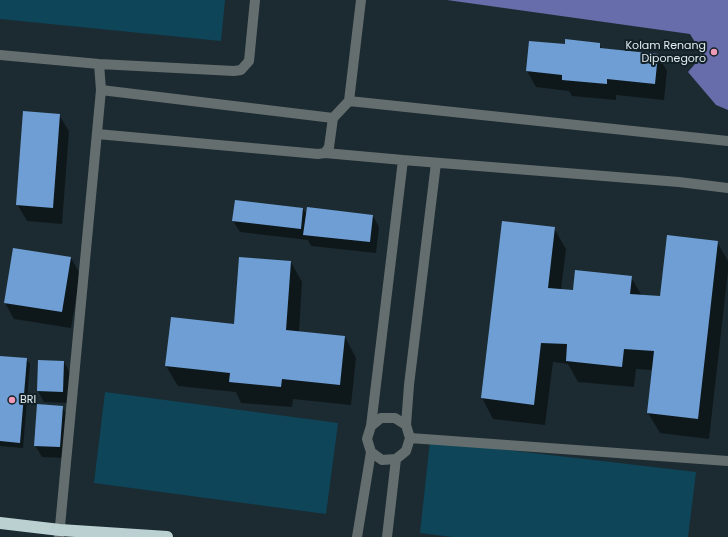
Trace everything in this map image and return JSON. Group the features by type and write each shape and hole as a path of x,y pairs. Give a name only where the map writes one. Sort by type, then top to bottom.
{"highway":[{"path":"0,523 60,533 167,537"}],"lane":[{"path":"0,61 0,55 99,64 234,71 241,70 249,61 255,0"},
{"path":"325,152 330,147 333,118 349,101 361,0"},
{"path":"60,533 101,90 99,64"},
{"path":"101,90 333,118"},
{"path":"349,101 728,141"},
{"path":"97,134 318,154 325,152 436,163 679,182 728,188"},
{"path":"357,537 371,452 367,440 371,426 403,160"},
{"path":"371,452 382,460 396,459 406,451 410,438 406,425 409,385 436,163"},
{"path":"371,426 381,418 395,418 406,425"},
{"path":"410,438 728,461"},
{"path":"388,537 396,459"}],"shaded area":[{"path":"0,0 225,0 221,41 0,19"},
{"path":"105,392 338,423 326,514 94,483"},
{"path":"430,441 696,472 688,537 452,537 420,533"}],"water":[{"name":"Kolam Renang Diponegoro","path":"447,0 728,0 728,110 716,105 688,72 701,57 698,47 690,34"}],"building":[{"path":"565,39 600,43 600,48 658,54 655,84 607,79 607,84 562,80 562,75 526,71 529,41 565,44"},
{"path":"23,111 60,114 53,208 16,205"},
{"path":"235,200 303,208 301,229 232,221"},
{"path":"307,207 373,215 370,242 303,235"},
{"path":"502,221 555,227 548,288 573,290 575,270 632,276 630,294 660,296 667,235 718,241 698,419 647,413 654,351 624,349 622,367 566,361 567,344 541,343 534,405 481,398"},
{"path":"13,248 71,257 62,312 4,303"},
{"path":"239,257 291,261 286,330 345,336 340,385 282,379 281,387 229,382 230,373 165,366 171,317 234,324"},
{"name":"BRI","path":"0,356 27,358 20,443 0,441"},
{"path":"38,360 64,361 63,392 37,391"},
{"path":"37,404 63,406 60,447 34,446"}],"place":[{"name":"Kolam Renang Diponegoro","path":"714,52"},
{"name":"BRI","path":"12,400"}]}
